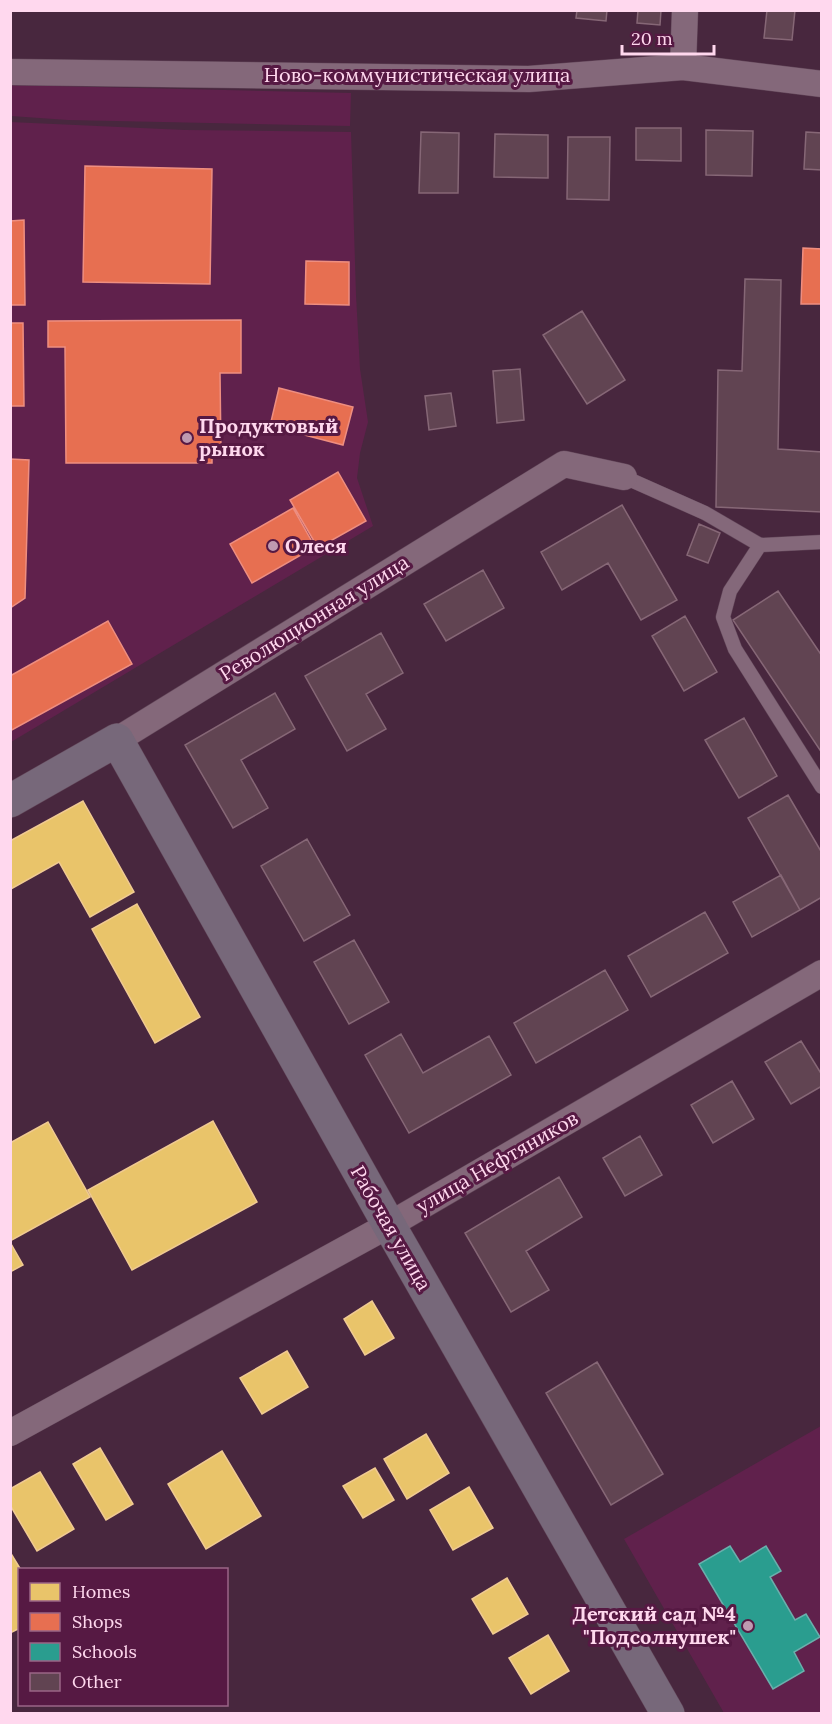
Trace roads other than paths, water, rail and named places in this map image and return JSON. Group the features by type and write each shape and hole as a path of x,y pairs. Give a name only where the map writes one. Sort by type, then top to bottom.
{"main road":[{"name":"Революционная улица","path":"10,801 117,741"},
{"name":"Рабочая улица","path":"117,741 389,1225 668,1713"}],"street":[{"path":"683,67 685,10"},
{"name":"Ново-коммунистическая улица","path":"10,72 529,79 683,67 822,84"},
{"name":"Революционная улица","path":"117,741 564,464 624,477"},
{"name":"улица Нефтяников","path":"10,1433 389,1225 822,973"}],"lane":[{"path":"624,477 705,513 760,544 822,542"},
{"path":"760,544 730,591 723,617 735,649 822,787"}],"place":[{"name":"Продуктовый рынок","path":"187,438"},
{"name":"Олеся","path":"273,546"},
{"name":"Детский сад №4 \"Подсолнушек\"","path":"748,1626"}]}
